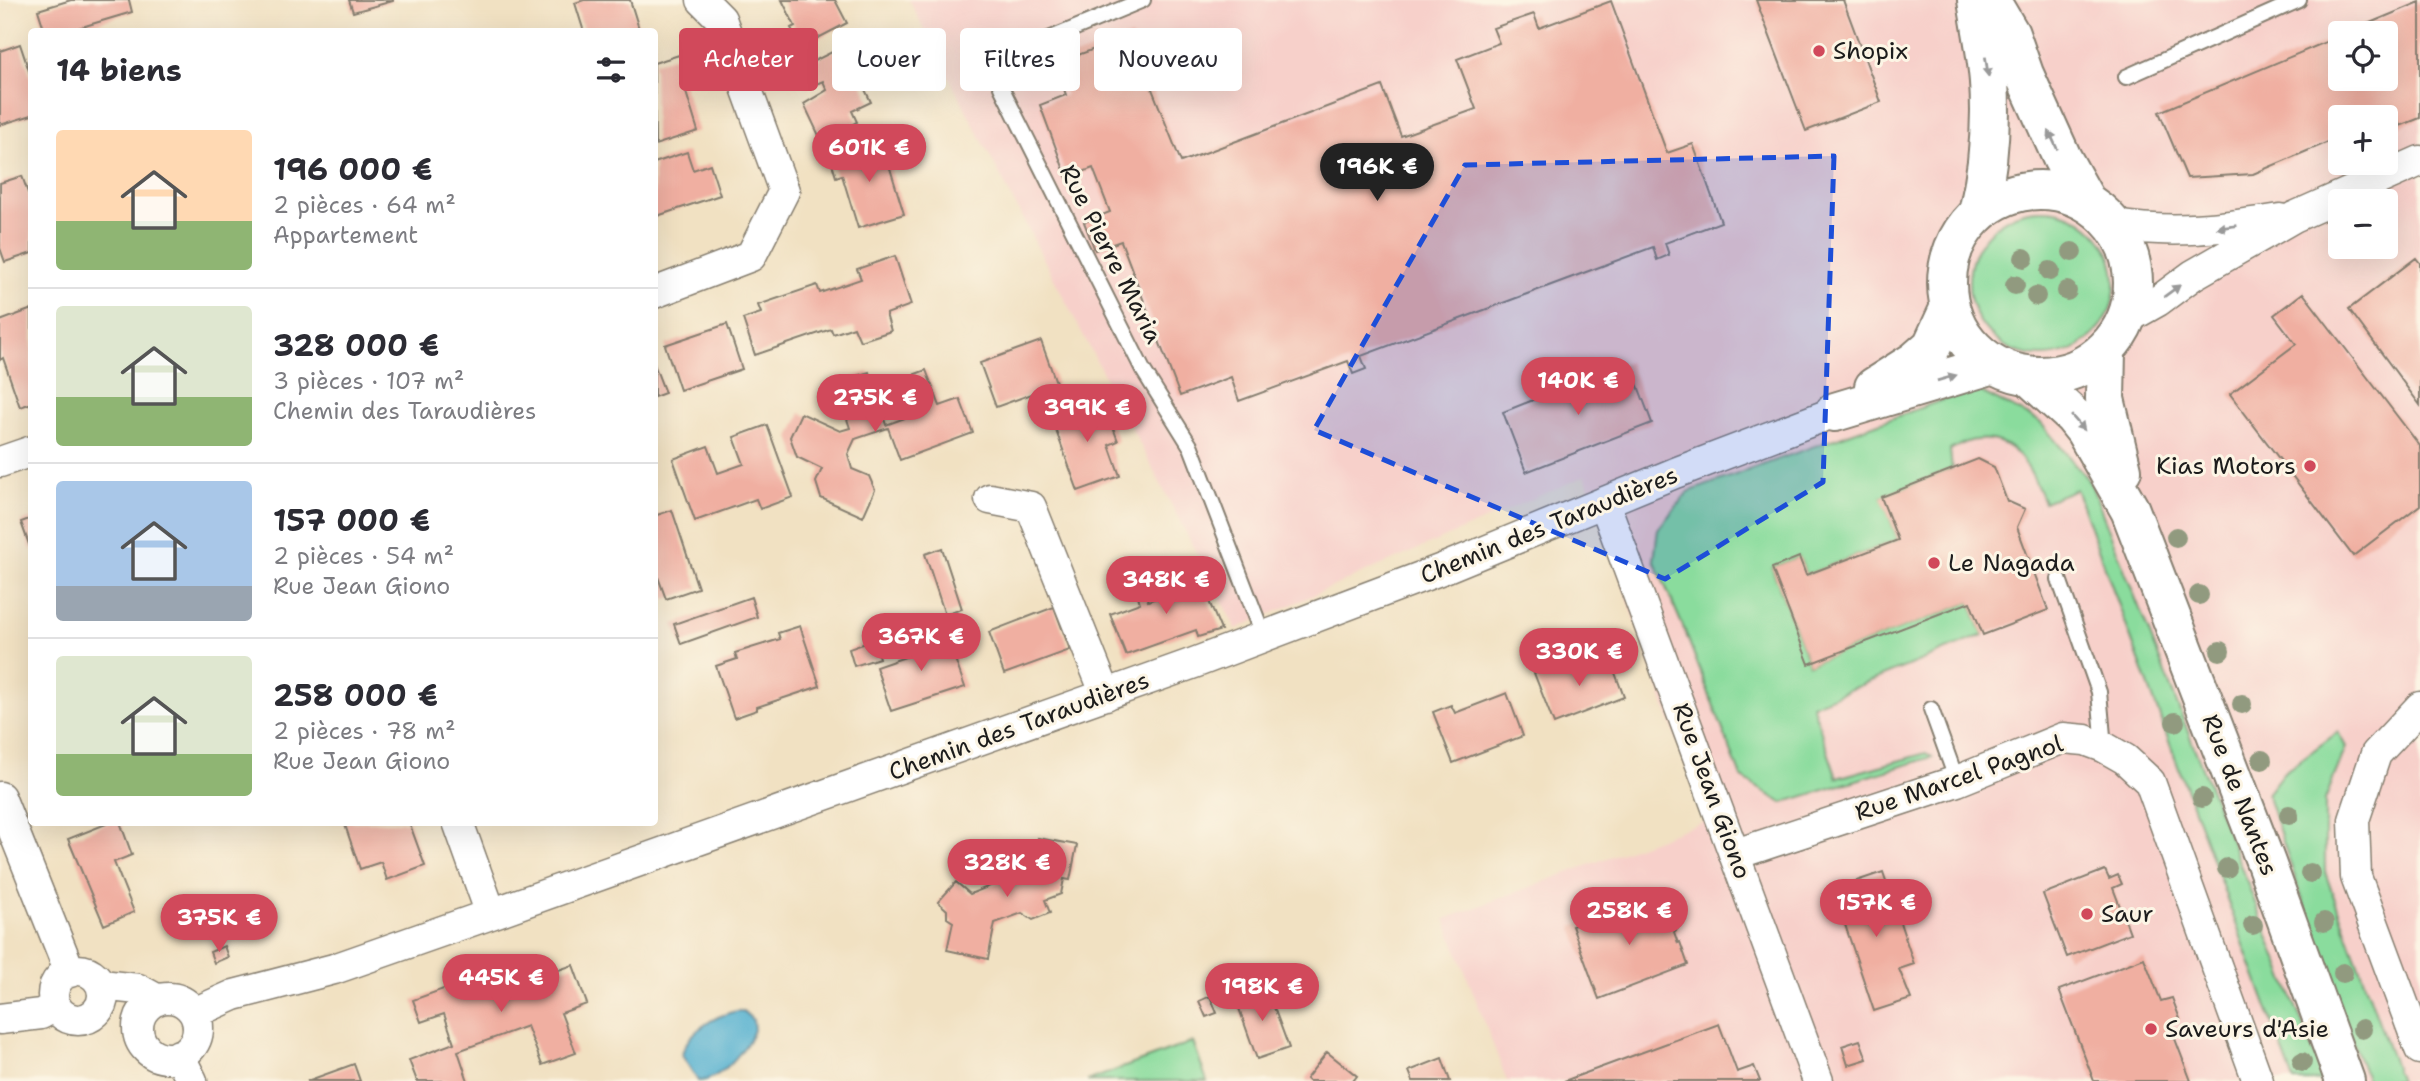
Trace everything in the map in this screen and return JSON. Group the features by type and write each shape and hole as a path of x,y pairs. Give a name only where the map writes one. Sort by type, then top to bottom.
{"main road":[{"path":"1977,0 1989,79 1990,125 1985,181 1978,213"},
{"path":"1990,0 2010,34 2024,74 2062,158 2085,201"},
{"path":"2030,190 2059,191 2085,201 2101,211 2114,225 2126,246 2133,271 2133,295 2116,334 2105,399 2130,510 2085,431 2073,416 2012,370 1975,350 1960,330 1950,307 1948,274 1953,251 1963,230 1978,213 2002,198 2030,190"},
{"name":"Chemin des Taraudières","path":"1835,412 1932,346 1950,307"},
{"path":"2012,370 2057,375 2083,366 2116,334"},
{"name":"Chemin des Taraudières","path":"1835,412 2012,370"},
{"name":"Rue de Nantes","path":"2130,510 2266,863 2346,1081"}],"street":[{"path":"658,291 751,256 784,191 721,19 702,0"},
{"path":"2116,334 2193,275 2294,217 2420,161"},
{"path":"2114,225 2180,231 2294,217"},
{"name":"Chemin des Taraudières","path":"194,1013 234,995 334,969 1106,695 1442,569 1604,502 1835,412"},
{"path":"0,462 28,452"},
{"path":"990,499 1031,507 1106,695"},
{"name":"Rue Jean Giono","path":"1604,502 1818,1081"},
{"path":"2420,707 2376,754 2354,820 2356,877 2420,1049"},
{"name":"Rue Marcel Pagnol","path":"1736,854 1957,780 2063,738 2085,740 2104,747 2125,759 2150,782 2258,1081"},
{"path":"0,797 69,972"},
{"path":"459,826 491,914"},
{"path":"77,970 91,974 101,985 103,1001 95,1014 72,1020 55,1006 53,989 62,975 77,970"},
{"path":"101,985 138,989 158,1000"},
{"path":"166,998 183,1001 194,1013 197,1033 186,1068 153,1054 146,1048 138,1032 142,1013 148,1005 166,998"},
{"path":"0,1019 41,1014 55,1006"},
{"path":"95,1014 138,1032"}],"lane":[{"name":"Rue Pierre Maria","path":"1143,0 1032,46 1001,87 1143,370 1191,447 1264,637"},
{"path":"2126,78 2299,0"},
{"path":"2059,579 2099,692 2104,747"},
{"path":"1931,709 1957,780"}],"highlighted area":[{"path":"1834,156 1823,482 1665,579 1314,430 1465,165"}],"shaded area":[{"path":"909,0 2420,0 2420,1081 1507,1081 1445,919 1705,821 1585,476 1236,629 946,71 946,28 924,28"}],"green space":[{"path":"2042,210 2070,215 2094,231 2110,255 2115,283 2110,311 2094,335 2070,351 2042,356 2014,351 1990,335 1974,311 1969,283 1974,255 1990,231 2014,215"},
{"path":"1981,392 2039,421 2090,482 2325,1081 2294,1081 2076,489 2044,502 2028,467 2012,449 2002,443 1976,440 1963,444 1950,450 1952,469 1882,497 1898,540 1806,575 1799,557 1772,568 1809,664 1970,602 1983,635 1812,705 1837,778 1926,753 1932,757 1782,803 1741,777 1684,629 1654,560 1658,529 1688,492 1945,399"},
{"path":"2338,732 2346,747 2325,800 2325,872 2400,1081 2367,1081 2325,967 2267,794 2283,773"},
{"path":"1192,1042 1207,1081 1087,1081"}],"water":[{"path":"743,1011 753,1020 754,1030 751,1037 735,1059 721,1072 714,1077 698,1081 682,1055 689,1039 711,1021"}],"building":[{"path":"71,0 129,0 132,12 78,28 44,28 38,10"},
{"path":"349,0 393,0 393,1 353,12"},
{"path":"584,0 630,0 639,28 583,28 575,3"},
{"path":"782,0 835,0 847,23 832,28 832,31 818,38 818,28 791,28 795,26"},
{"name":"Shopix","path":"1756,0 1843,0 1881,102 1806,131"},
{"path":"1611,1 1667,153 1693,144 1721,222 1665,243 1669,255 1657,260 1653,247 1361,356 1366,369 1353,374 1348,361 1239,401 1231,377 1180,396 1121,241 1095,250 1084,222 1110,212 1093,168 1067,178 1040,105 1066,95 1065,91 1080,91 1080,54 1094,49 1094,91 1153,91 1181,162 1382,86 1401,136 1476,109 1457,59 1499,43 1493,28 1534,14 1539,28"},
{"path":"2420,2 2420,118 2400,126 2398,105 2328,105 2328,142 2253,174 2187,178 2159,112 2328,41 2328,91 2398,91 2398,21 2375,21"},
{"path":"20,44 28,68 28,116 0,125 0,51"},
{"path":"832,52 832,91 866,91 871,102 852,111 857,122 821,140 804,104 827,90 823,81 818,83 818,59"},
{"path":"679,55 679,91 686,91 698,131 658,144 658,62"},
{"path":"882,142 904,214 858,228 842,175 836,177 830,157"},
{"path":"687,152 693,170 710,164 720,195 658,216 658,162"},
{"path":"22,176 28,193 28,254 5,262 0,248 0,183"},
{"path":"895,256 911,305 886,314 891,331 860,341 854,327 833,334 831,329 755,355 743,319 761,313 758,305 817,285 820,293 861,279 857,269"},
{"path":"2416,258 2420,263 2420,405 2349,309"},
{"path":"2303,293 2420,446 2420,505 2353,556 2230,394 2296,344 2274,315"},
{"path":"28,310 28,404 20,407 3,358 0,360 0,321"},
{"path":"727,324 742,369 680,390 665,345"},
{"path":"1041,341 1057,385 996,407 980,363"},
{"path":"1629,362 1652,423 1526,472 1503,412"},
{"path":"926,370 940,406 960,399 973,433 900,460 888,428 855,439 848,454 852,469 869,476 875,490 863,517 821,498 816,482 822,469 797,457 790,437 801,413 840,431 850,428 835,383 869,372 886,425 905,418 891,383"},
{"path":"658,375 665,393 658,396"},
{"path":"1093,399 1100,420 1109,417 1118,441 1109,445 1120,476 1078,491 1050,414"},
{"path":"767,425 793,497 760,509 756,499 695,521 673,459 708,446 718,473 744,464 734,437"},
{"name":"Le Nagada","path":"1978,459 1994,467 2007,501 2025,509 2017,527 2048,610 1983,635 1970,602 1809,664 1772,568 1799,557 1806,575 1898,540 1881,497"},
{"path":"672,510 698,588 666,599 658,577 658,515"},
{"path":"28,519 28,542 21,522"},
{"path":"942,548 962,609 945,615 925,554"},
{"path":"1196,570 1221,630 1198,637 1196,630 1126,655 1110,614 1140,603 1138,596 1145,593 1148,601 1182,589 1177,577"},
{"path":"751,597 757,617 681,644 674,624"},
{"path":"1054,607 1070,650 1004,674 989,632"},
{"path":"800,626 820,686 757,707 757,710 734,718 716,666 737,659 735,653 780,639 778,633"},
{"path":"945,631 965,687 891,711 876,667 908,656 905,645"},
{"path":"874,640 879,658 854,666 849,649"},
{"path":"1608,654 1624,697 1554,724 1534,673 1551,666 1555,674"},
{"path":"1507,693 1523,736 1453,763 1433,712 1451,705 1455,713"},
{"path":"101,826 121,826 132,855 114,862 134,912 104,925 68,839"},
{"path":"345,826 410,826 425,866 387,880 381,862 360,869"},
{"path":"1038,838 1077,845 1070,880 1064,879 1061,894 1045,900 1050,913 1033,920 1022,913 995,923 988,959 947,950 953,922 947,918 947,910 938,902 956,882 970,894 1030,870"},
{"name":"Saur","path":"2105,870 2109,879 2118,875 2122,884 2113,888 2130,933 2067,957 2043,894"},
{"path":"1883,872 1914,964 1899,969 1911,999 1874,1011 1833,889"},
{"path":"1647,902 1663,908 1667,918 1675,920 1678,928 1674,932 1688,965 1599,999 1572,926 1633,904 1635,907"},
{"path":"224,946 228,957 214,963 210,952"},
{"path":"540,954 547,974 573,965 587,1004 561,1013 576,1053 542,1065 527,1026 458,1051 468,1081 417,1081 409,1060 454,1043 444,1014 421,1022 413,1000"},
{"path":"2144,958 2161,1001 2172,998 2180,1019 2169,1023 2191,1081 2094,1081 2059,990"},
{"path":"1266,986 1289,1048 1257,1059 1235,997"},
{"path":"1210,996 1217,1013 1206,1017 1199,1001"},
{"path":"1719,1024 1737,1072 1754,1066 1760,1081 1564,1081"},
{"path":"1860,1040 1867,1059 1848,1065 1842,1046"},
{"path":"1327,1052 1357,1076 1353,1081 1306,1079"},
{"path":"1442,1058 1450,1081 1413,1081 1409,1071"},
{"path":"354,1064 360,1081 307,1081"}],"place":[{"name":"Shopix","path":"1819,51"},
{"name":"Kias Motors","path":"2310,466"},
{"name":"Le Nagada","path":"1934,563"},
{"name":"Saur","path":"2087,914"},
{"name":"Saveurs d'Asie","path":"2151,1029"}]}
